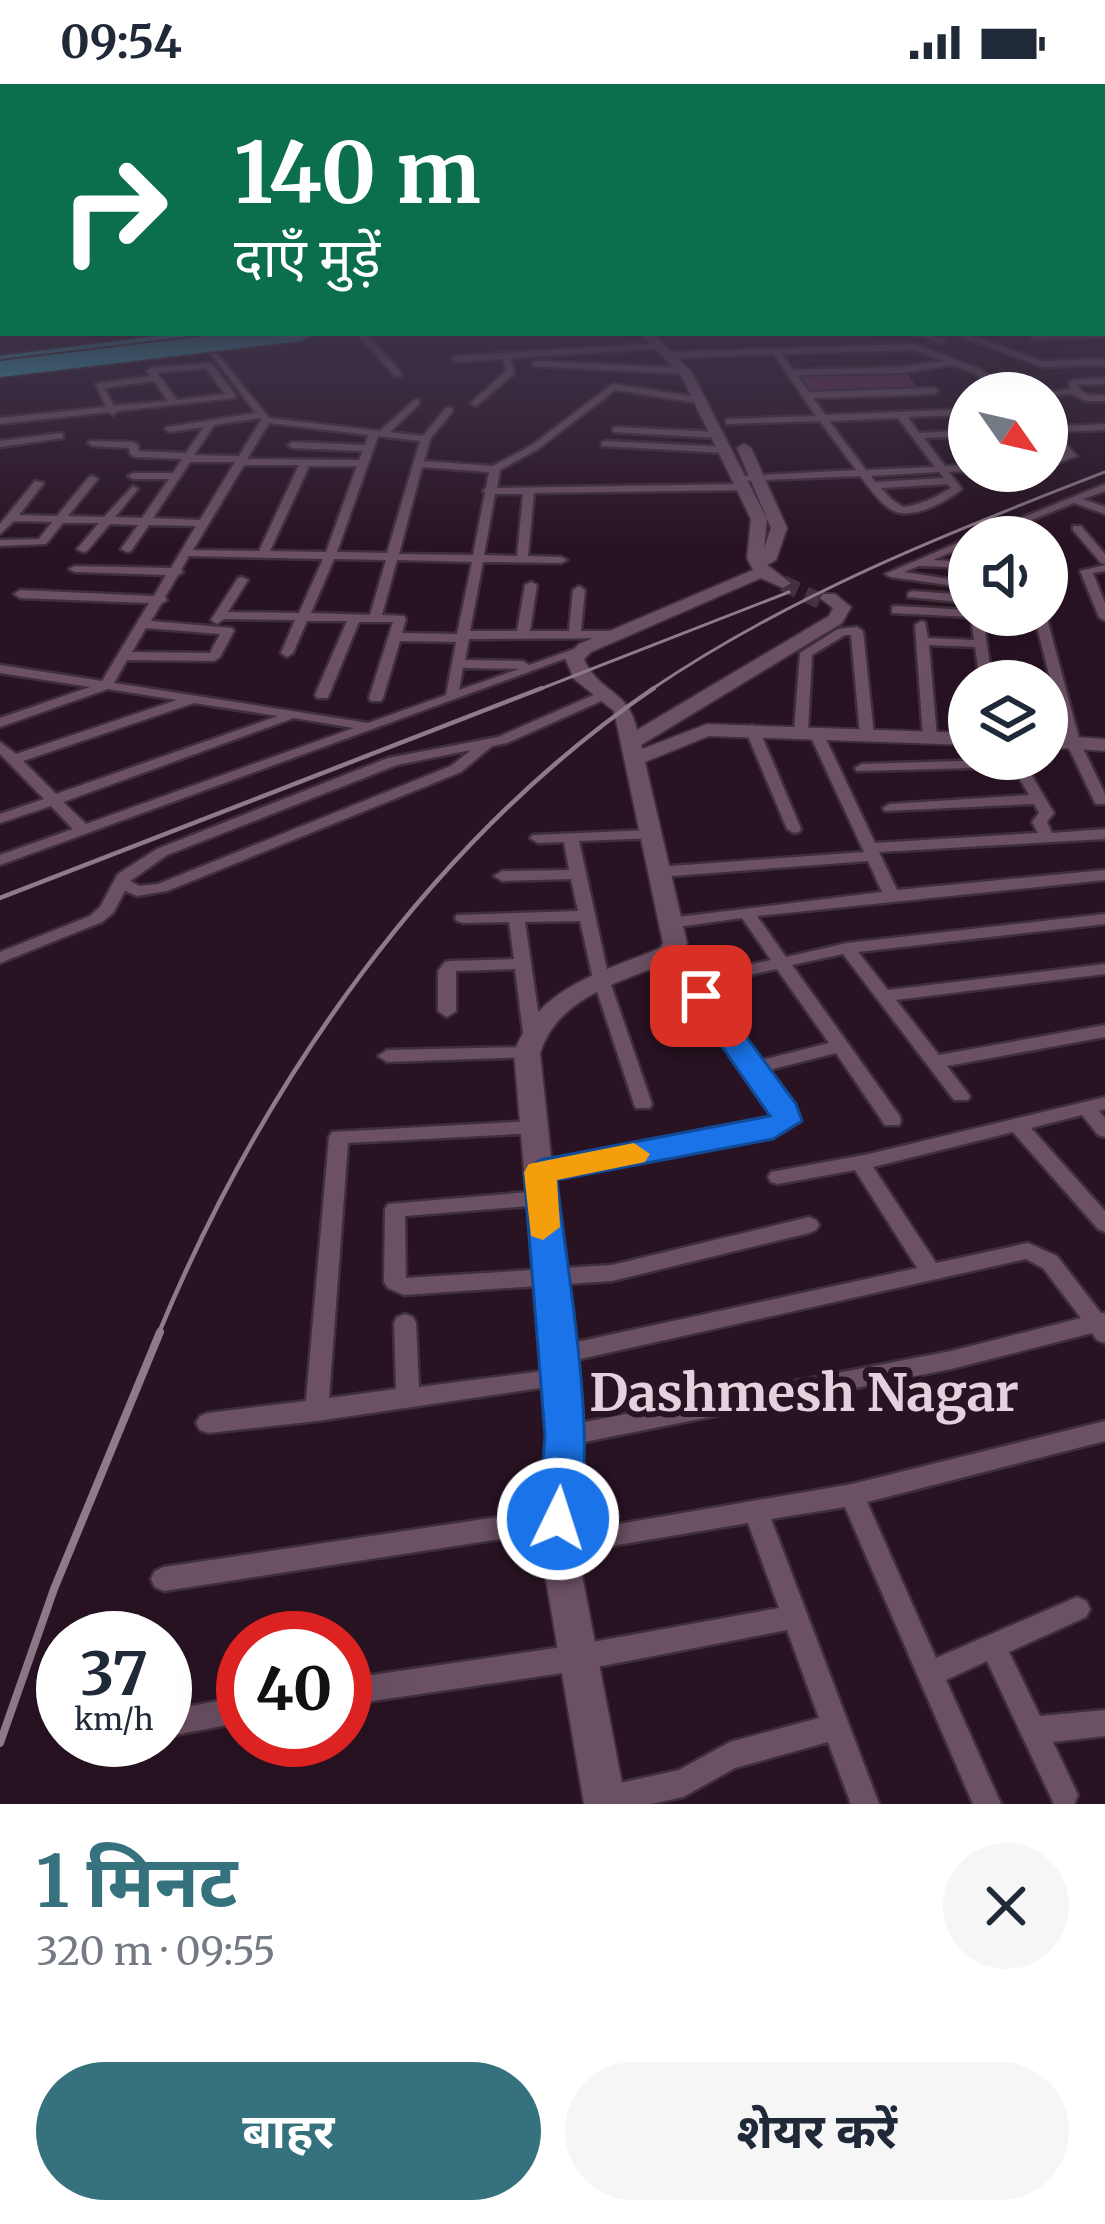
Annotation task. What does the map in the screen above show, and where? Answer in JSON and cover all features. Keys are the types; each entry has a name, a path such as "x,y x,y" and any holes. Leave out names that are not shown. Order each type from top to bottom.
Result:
{"street":[{"path":"111,384 99,386 113,412"},
{"path":"159,384 175,404"},
{"path":"222,384 231,396"},
{"path":"238,384 264,417"},
{"path":"476,403 497,384"},
{"path":"0,860 536,665 577,643 617,635 777,576 755,558 761,532 750,486 695,384"},
{"path":"800,384 892,507 902,510 955,492"},
{"path":"929,384 948,408"},
{"path":"1071,384 1074,392"},
{"path":"419,464 495,469 535,447 610,388 704,397"},
{"path":"808,395 934,391"},
{"path":"1068,392 1105,398"},
{"path":"52,415 62,439 4,443 0,424 52,415 113,412 245,394"},
{"path":"287,653 330,556 366,448 416,402"},
{"path":"375,618 425,439 449,410"},
{"path":"605,444 825,418 948,413"},
{"path":"901,415 948,478"},
{"path":"0,723 105,686 188,554 264,417"},
{"path":"170,429 264,417 425,439"},
{"path":"127,549 212,422"},
{"path":"638,422 722,433"},
{"path":"1068,430 1105,427"},
{"path":"616,430 722,433"},
{"path":"722,433 750,486"},
{"path":"916,436 948,434"},
{"path":"93,443 133,445 135,454 362,464"},
{"path":"292,445 366,448"},
{"path":"263,555 305,463"},
{"path":"583,466 589,488"},
{"path":"452,694 495,469"},
{"path":"635,496 948,469"},
{"path":"83,550 133,483 178,476"},
{"path":"0,543 40,544 93,479"},
{"path":"874,484 948,482"},
{"path":"0,531 39,483"},
{"path":"488,491 750,486"},
{"path":"1044,516 1105,487"},
{"path":"522,559 529,490"},
{"path":"1075,500 1105,511"},
{"path":"10,518 204,523"},
{"path":"1077,528 1105,564 1086,571 1105,617"},
{"path":"948,549 888,572 948,582"},
{"path":"188,554 561,560"},
{"path":"911,562 948,565"},
{"path":"74,569 177,572"},
{"path":"217,621 242,580"},
{"path":"523,635 530,585"},
{"path":"579,590 576,668 623,709 675,943 669,953"},
{"path":"20,594 160,600"},
{"path":"912,595 948,598"},
{"path":"631,744 836,619 842,607 827,601"},
{"path":"896,610 948,613"},
{"path":"146,624 302,616 402,620 376,698"},
{"path":"322,695 355,618"},
{"path":"126,656 214,657 228,628 217,621"},
{"path":"921,625 930,737"},
{"path":"867,734 857,631 842,632 806,653 808,732 891,895"},
{"path":"398,637 523,635 577,643"},
{"path":"980,636 984,660"},
{"path":"1045,636 1073,742 1101,801"},
{"path":"922,641 982,644"},
{"path":"458,664 536,665"},
{"path":"0,669 369,726"},
{"path":"0,958 96,919 107,910 120,882 162,853 393,761 487,744 605,694"},
{"path":"15,759 196,698"},
{"path":"0,819 292,716"},
{"path":"631,744 697,732 752,729 948,738"},
{"path":"752,729 794,829"},
{"path":"1068,742 1105,745"},
{"path":"120,882 136,891 161,888 465,765 487,744"},
{"path":"0,746 82,829"},
{"path":"862,768 948,764"},
{"path":"1028,780 1048,813 1039,822 1048,838"},
{"path":"890,808 1040,799"},
{"path":"658,872 1105,834"},
{"path":"538,838 651,835"},
{"path":"570,837 601,980 643,1104"},
{"path":"502,876 578,874"},
{"path":"670,923 1105,875"},
{"path":"747,914 836,1047 892,1120"},
{"path":"463,918 587,916"},
{"path":"516,917 564,1436 558,1531 576,1658 605,1802 683,1783 730,1756 838,1726"},
{"path":"529,1042 549,1012 601,980 669,953 704,954 727,974 847,948 1105,919"},
{"path":"847,948 961,1096"},
{"path":"448,1011 446,971 451,966 522,964"},
{"path":"882,995 1105,969"},
{"path":"701,996 785,1112 781,1125 540,1185 395,1209 393,1278 404,1287 547,1281 637,1268 809,1225"},
{"path":"934,1062 1105,1031"},
{"path":"387,1056 529,1042"},
{"path":"752,1067 836,1047"},
{"path":"778,1177 1095,1105 1105,1130"},
{"path":"1018,1125 1105,1224"},
{"path":"317,1411 339,1137 532,1128"},
{"path":"860,1162 931,1273"},
{"path":"208,1423 408,1398 559,1366 931,1273 1037,1253 1050,1262 1102,1326 910,1369 564,1436"},
{"path":"405,1323 408,1398"},
{"path":"164,1579 757,1512 852,1495 1105,1430"},
{"path":"852,1495 987,1804"},
{"path":"757,1512 865,1804"},
{"path":"929,1674 1076,1609"},
{"path":"372,1688 576,1658 795,1616"},
{"path":"993,1646 1064,1795"},
{"path":"1036,1730 1105,1724"}],"shaded area":[{"path":"805,384 914,384 918,390 810,393"}],"tunnel":[{"path":"783,583 824,603"}],"railway":[{"path":"649,691 758,625 871,568 1105,472"},
{"path":"535,691 789,592"},
{"path":"0,898 542,688"},
{"path":"158,1335 247,1150 360,976 425,894 496,819 572,750 654,688"},
{"path":"0,1743 54,1589 160,1332"}],"slow traffic":[{"path":"543,1227 540,1172 634,1154"}],"district":[{"name":"Dashmesh Nagar","path":"804,1393"}],"route":[{"path":"558,1519 564,1436 540,1172 773,1128 786,1121 785,1112 701,996"}]}
